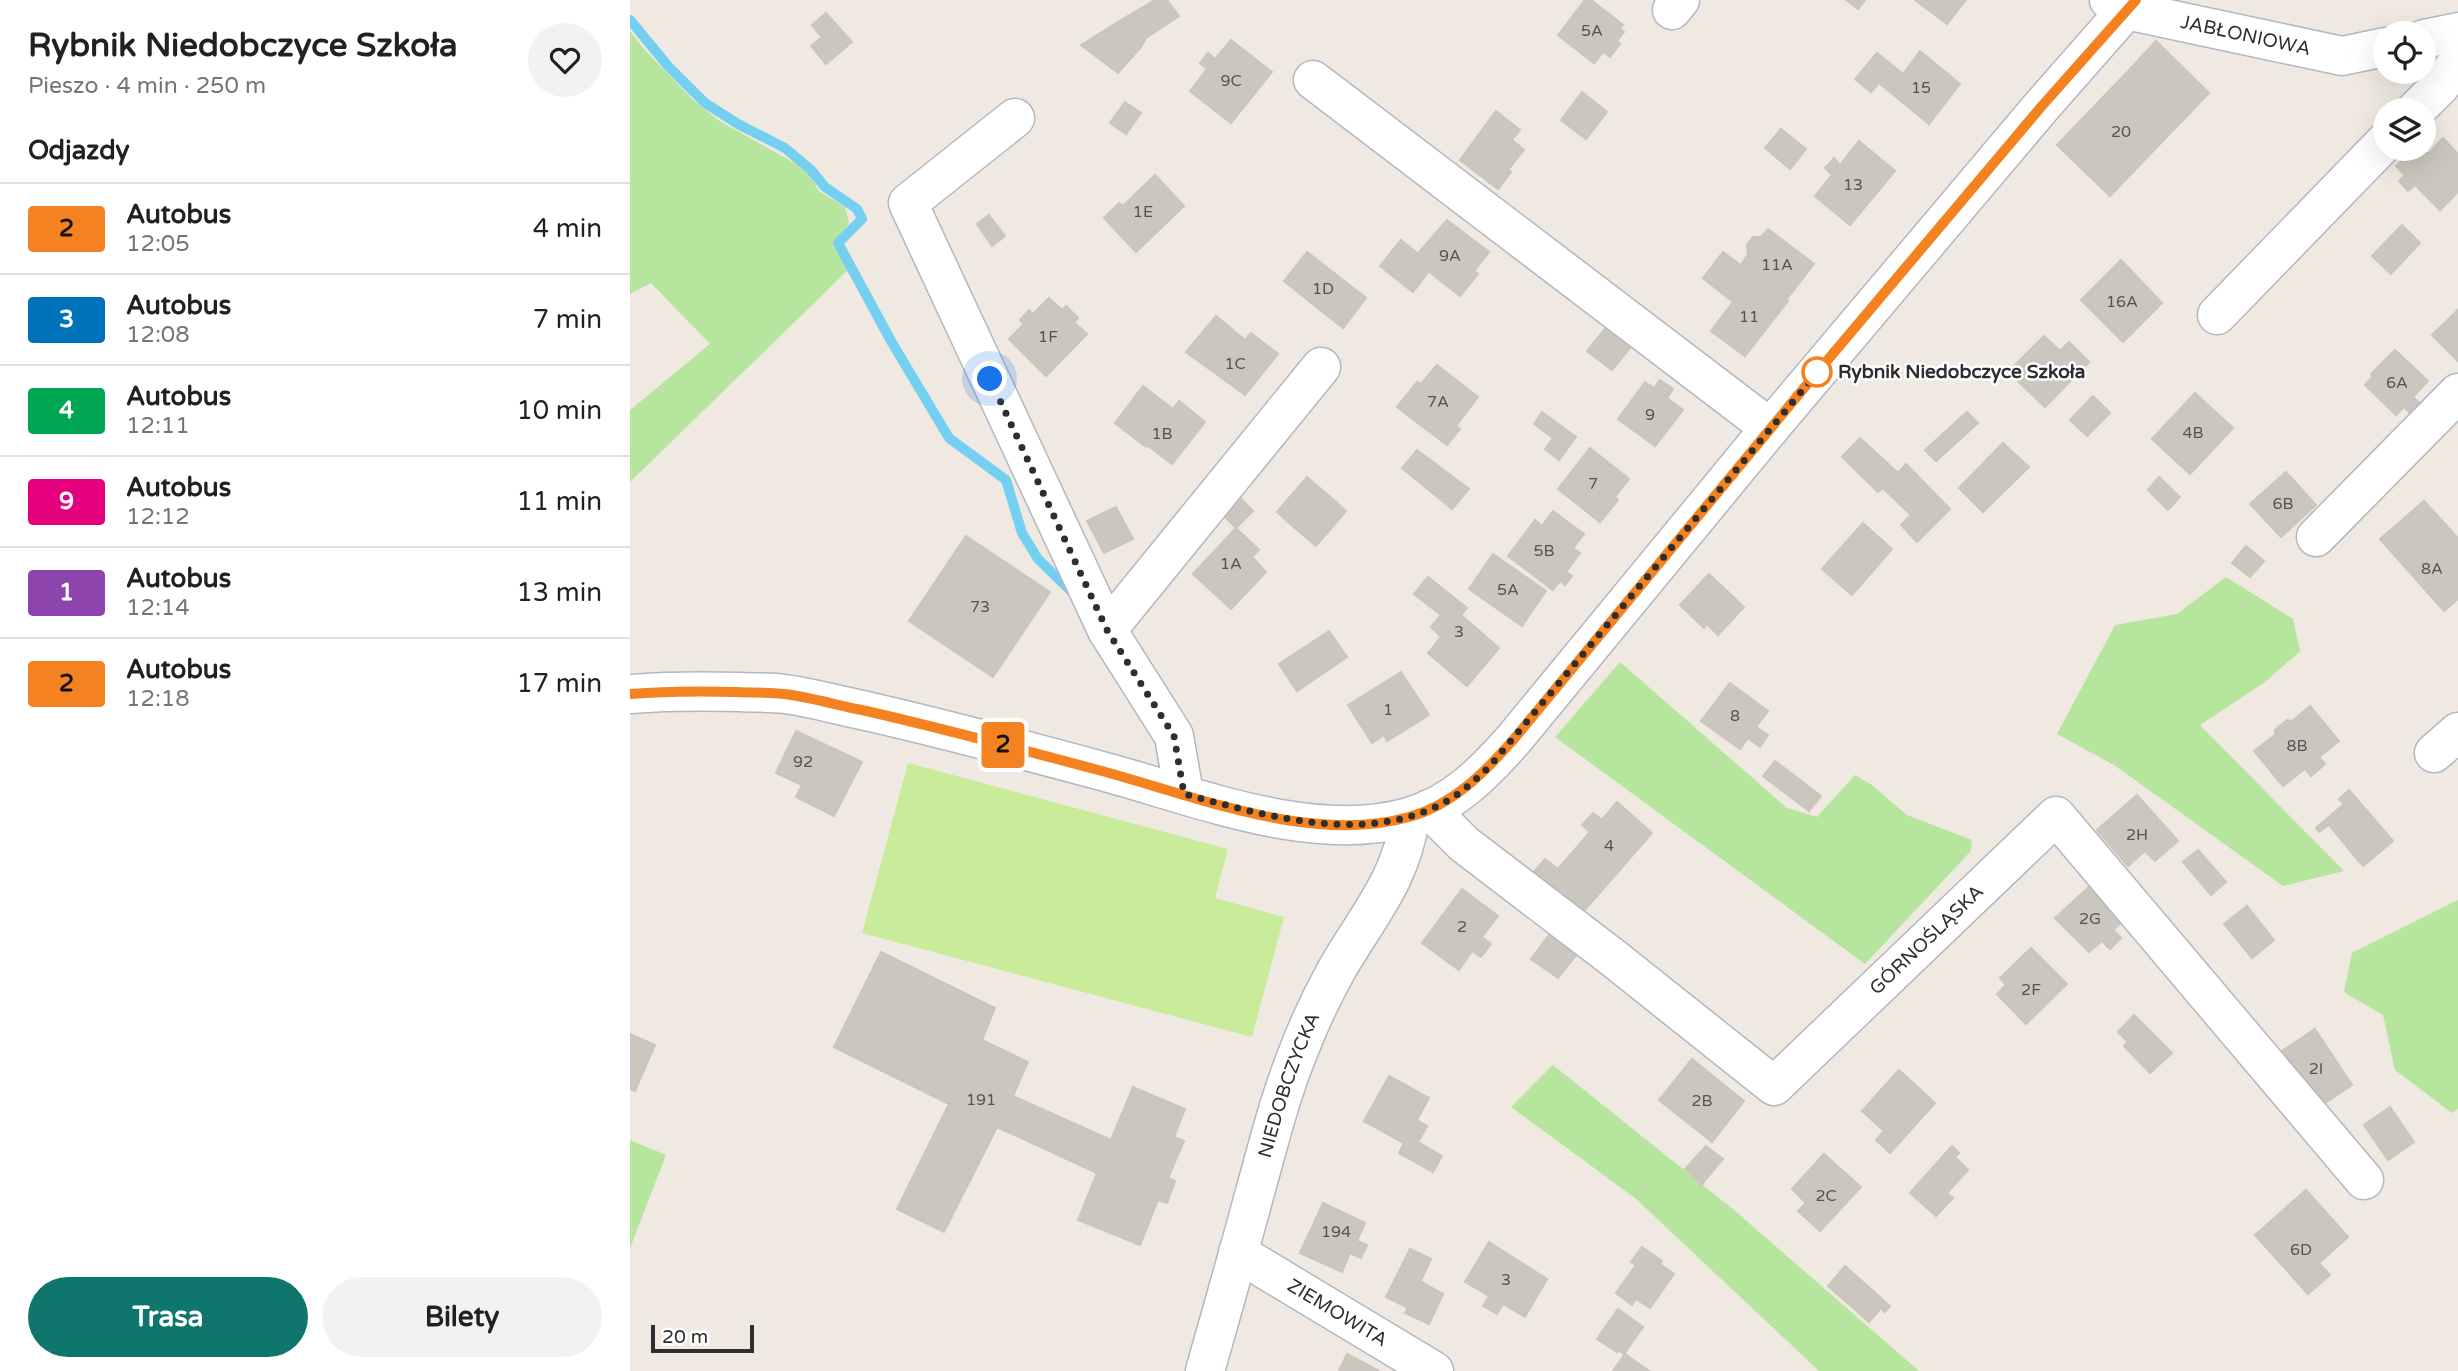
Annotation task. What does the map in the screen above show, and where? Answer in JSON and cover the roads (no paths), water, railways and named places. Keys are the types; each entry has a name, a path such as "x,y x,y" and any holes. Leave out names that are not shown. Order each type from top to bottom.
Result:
{"street":[{"name":"JABŁONIOWA","path":"2124,3 2342,56 2373,50"},
{"path":"630,694 673,690 783,694 892,717 1248,812 1301,822 1371,824 1420,813 1450,799 1469,785 1506,748 1770,428 2041,107 2124,3"},
{"path":"2436,37 2458,32"},
{"path":"2428,98 2458,62"},
{"path":"1313,80 1770,428"},
{"path":"1015,118 908,203 1107,630 1174,736 1184,794"},
{"path":"2217,315 2373,154"},
{"path":"1107,630 1321,367"},
{"path":"2316,537 2458,393"},
{"name":"GÓRNOŚLĄSKA","path":"1420,813 1612,957 1774,1086 2056,816 2364,1180"},
{"name":"NIEDOBCZYCKA","path":"1205,1371 1278,1110 1296,1056 1338,968 1376,909 1397,869 1420,813"},
{"name":"ZIEMOWITA","path":"1238,1253 1434,1371"}],"waterway":[{"path":"630,20 668,66 705,103 738,124 785,148 811,170 825,187 857,209 862,219 838,243 891,341 949,438 1006,480 1022,533 1038,559 1073,593"}],"place":[{"name":"Rybnik Niedobczyce Szkoła","path":"1817,372"}]}
